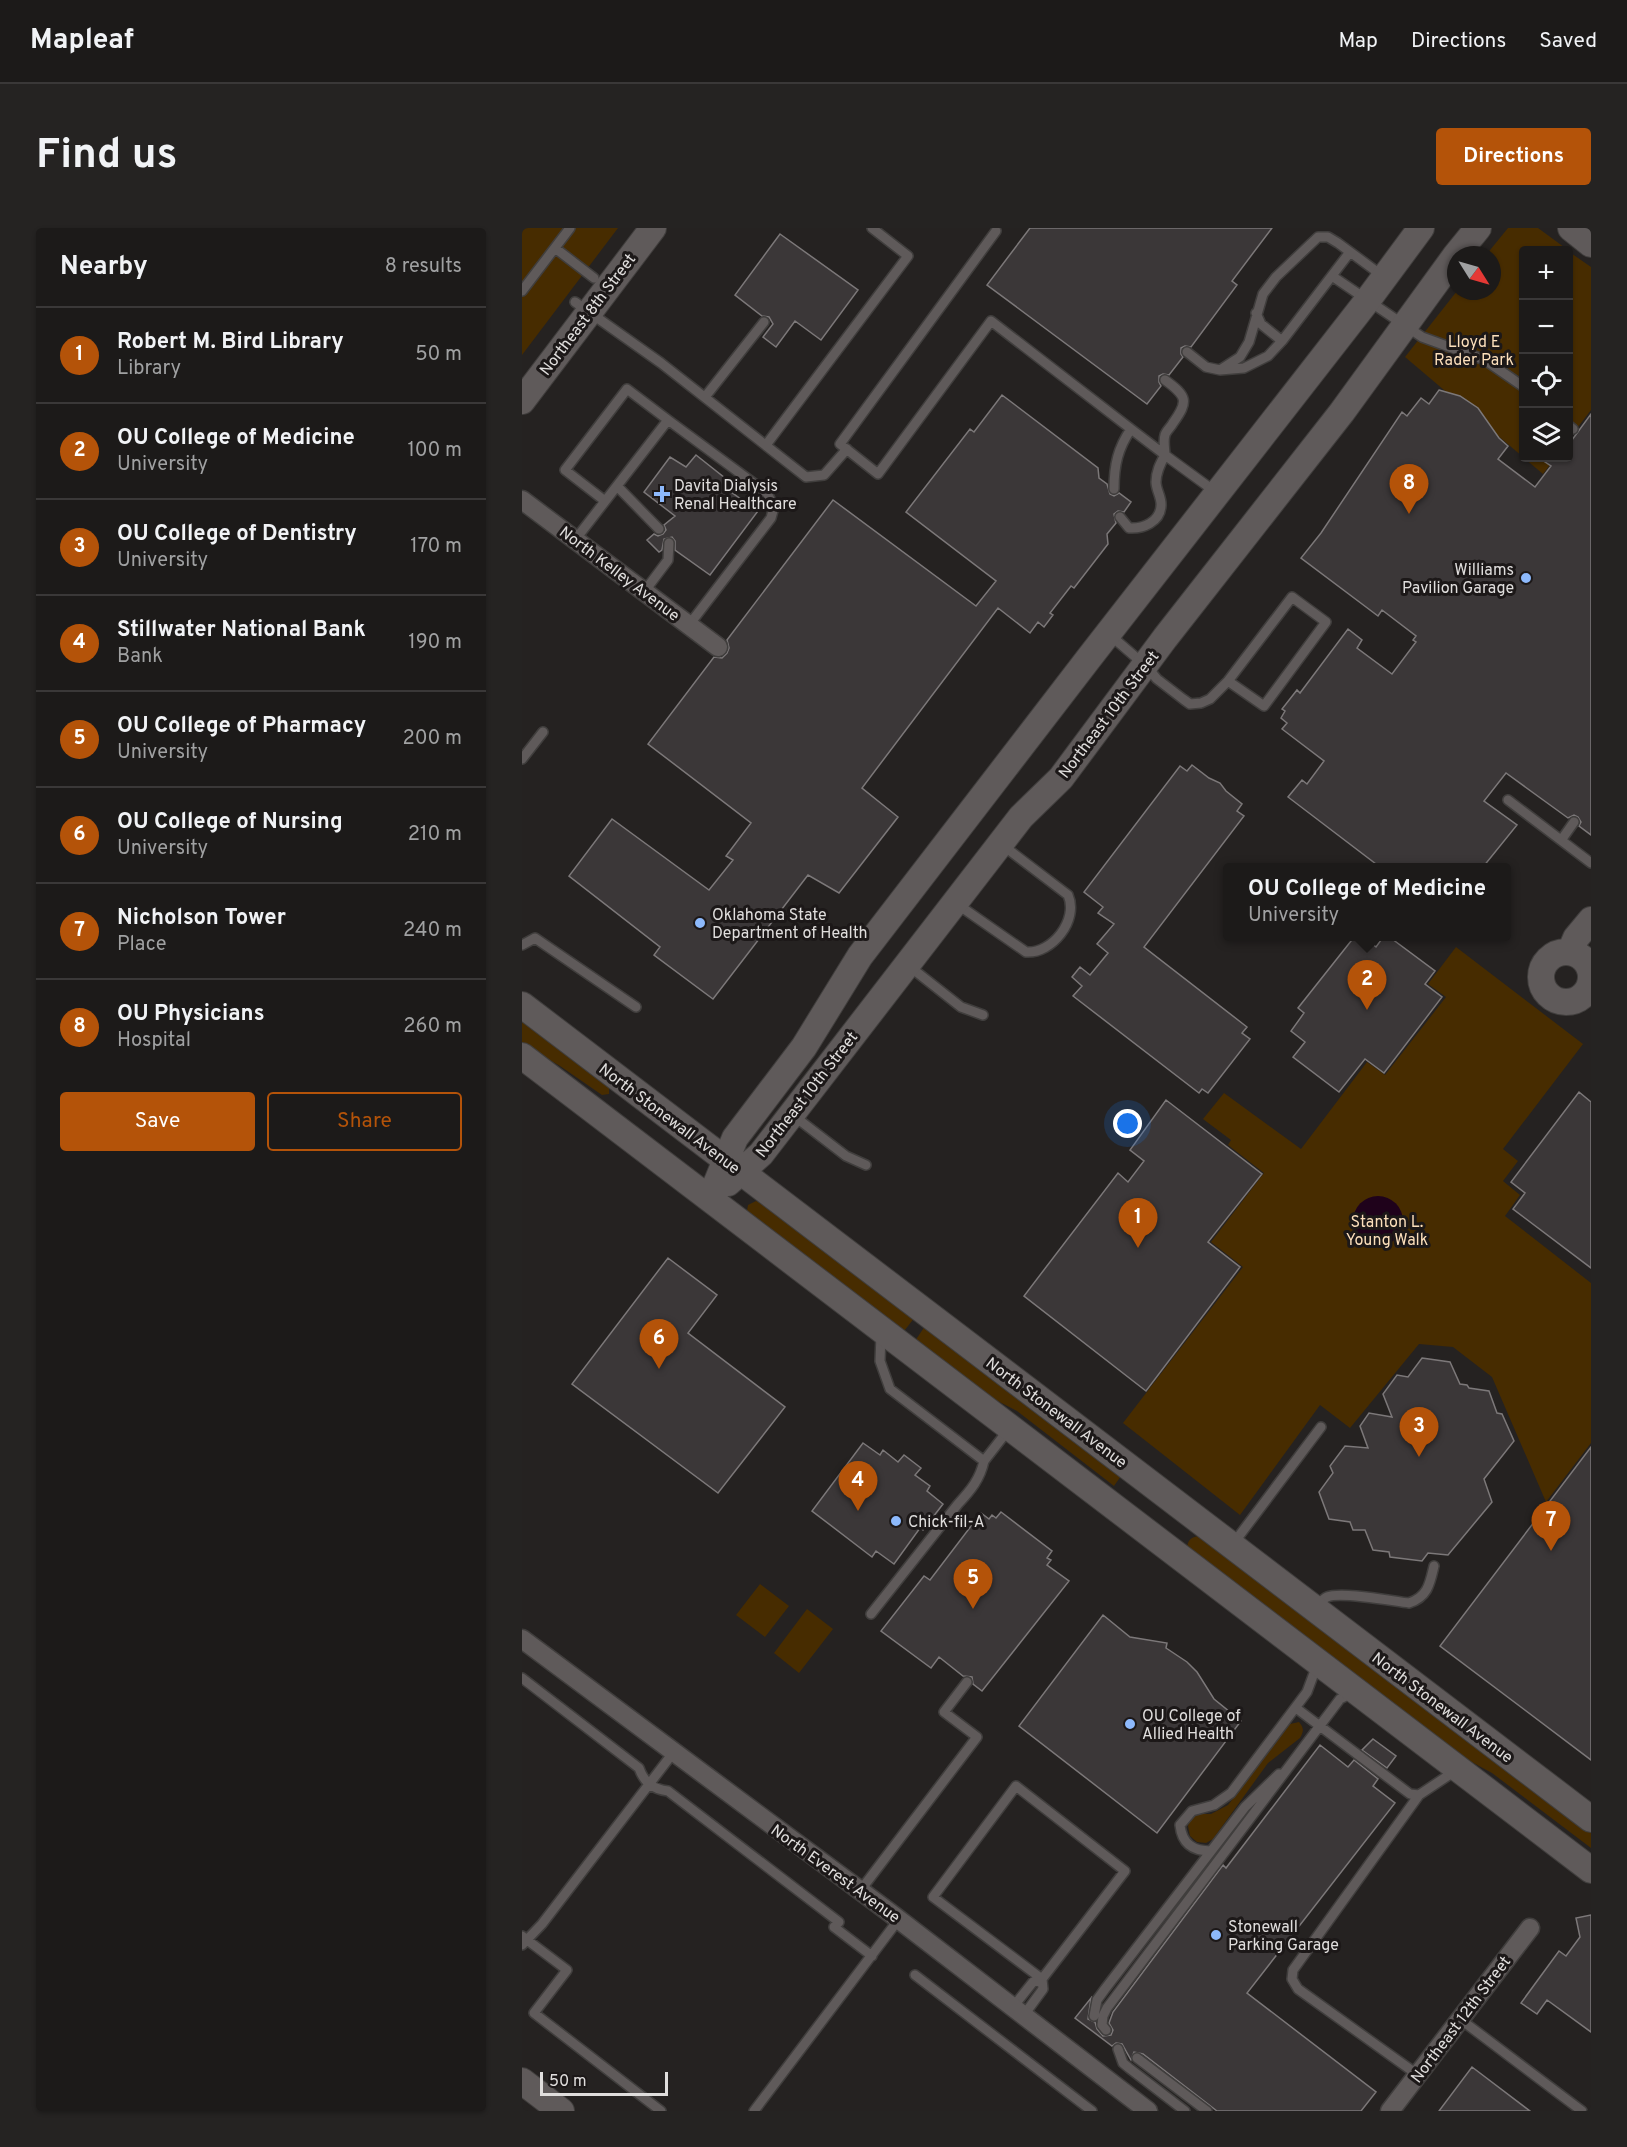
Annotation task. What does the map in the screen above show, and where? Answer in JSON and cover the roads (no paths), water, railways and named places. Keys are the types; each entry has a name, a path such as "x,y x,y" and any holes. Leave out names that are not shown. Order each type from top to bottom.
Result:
{"main road":[{"name":"Northeast 8th Street","path":"522,400 583,306 594,278 631,228"},
{"name":"Northeast 8th Street","path":"522,372 652,228"},
{"name":"Northeast 10th Street","path":"733,1167 735,1138 804,1047 860,956 1421,228"},
{"name":"Northeast 10th Street","path":"1463,246 1478,228"},
{"path":"1571,228 1591,244"},
{"name":"Northeast 10th Street","path":"710,1199 733,1167 761,1154 1000,843 1021,817 1061,778 1342,412 1447,267"},
{"path":"1570,952 1576,938 1591,920"},
{"path":"1570,952 1579,956 1585,961 1590,972 1589,988 1573,1001 1561,1001 1550,996 1542,985 1541,975 1546,961 1557,953 1570,952"},
{"name":"North Stonewall Avenue","path":"522,1005 1591,1819"},
{"path":"522,1056 1591,1870"},
{"path":"522,2081 561,2111"}],"street":[{"name":"North Kelley Avenue","path":"522,500 718,647"},
{"name":"North Everest Avenue","path":"522,1640 899,1920 1148,2111"},
{"name":"Northeast 12th Street","path":"1390,2111 1530,1928"}],"lane":[{"path":"522,291 570,228"},
{"path":"766,445 908,256 872,228"},
{"path":"996,231 840,444 878,474 991,321 1218,493"},
{"path":"1220,370 1240,357 1249,342 1263,294 1276,277 1318,237 1328,237 1384,277"},
{"path":"555,248 594,278"},
{"path":"1187,352 1206,367 1220,370 1244,368 1268,356 1350,252"},
{"path":"1332,276 1422,337 1485,360 1519,384"},
{"path":"583,306 705,397 806,477 824,475 847,449"},
{"path":"1256,312 1261,324 1282,341"},
{"path":"705,397 764,322"},
{"path":"1120,517 1129,528 1139,529 1148,525 1161,506 1155,483 1158,469 1165,455 1164,436 1182,411 1184,403 1184,397 1180,391 1165,380"},
{"path":"605,501 565,471 627,389 767,493 774,507 771,518 689,625"},
{"path":"575,540 668,420"},
{"path":"1113,489 1116,458 1131,429"},
{"path":"617,486 659,529"},
{"path":"644,592 668,560 669,543"},
{"path":"1108,633 1158,679 1190,704 1210,699 1228,681 1292,597 1326,622 1263,706 1228,681"},
{"path":"522,759 543,732"},
{"path":"1508,800 1591,863"},
{"path":"1562,839 1574,822"},
{"path":"955,902 1026,952 1041,949 1057,938 1068,920 1071,902 1068,895 1000,843"},
{"path":"522,945 535,938 636,1007"},
{"path":"907,964 961,1007 982,1014"},
{"path":"792,1114 846,1156 866,1166"},
{"path":"881,1329 880,1361 890,1389 984,1461"},
{"path":"1232,1545 1321,1427"},
{"path":"871,1614 972,1489 981,1473 984,1461 1011,1428"},
{"path":"1316,1609 1329,1596 1352,1596 1409,1603 1418,1600 1429,1587 1434,1566"},
{"path":"1211,1851 1192,1848 1185,1842 1180,1825 1192,1811 1215,1805 1231,1793 1307,1692 1318,1662"},
{"path":"522,1678 639,1768 643,1779 657,1790 668,1791 839,1922 834,1927 872,1956"},
{"path":"860,1891 977,1737 944,1712 967,1683"},
{"path":"1106,2030 1102,2025 1107,2008 1340,1699 1356,1691"},
{"path":"1296,1708 1410,1794 1419,1796"},
{"path":"661,2111 534,2013 567,1970 523,1940 542,1924 673,1753"},
{"path":"1094,2016 1097,2000 1211,1851 1256,1795 1294,1760"},
{"path":"1418,2075 1298,1989 1292,1979 1293,1970 1419,1796 1458,1769"},
{"path":"1019,2011 1033,1982 1042,1979 1125,1871 1016,1786 933,1897 1042,1979"},
{"path":"754,2111 899,1920"},
{"path":"915,1976 1092,2111"},
{"path":"1460,2019 1582,2111"},
{"path":"1118,2049 1123,2063 1185,2111"},
{"path":"1137,2058 1207,2111"}],"place":[{"name":"Davita Dialysis Renal Healthcare","path":"662,494"},
{"name":"OU Physicians","path":"1409,514"},
{"name":"Williams Pavilion Garage","path":"1526,578"},
{"name":"Oklahoma State Department of Health","path":"700,923"},
{"name":"OU College of Medicine","path":"1367,1010"},
{"name":"Robert M. Bird Library","path":"1138,1248"},
{"name":"OU College of Nursing","path":"659,1369"},
{"name":"OU College of Dentistry","path":"1419,1457"},
{"name":"Stillwater National Bank","path":"858,1511"},
{"name":"Chick-fil-A","path":"896,1521"},
{"name":"Nicholson Tower","path":"1551,1551"},
{"name":"OU College of Pharmacy","path":"973,1609"},
{"name":"OU College of Allied Health","path":"1130,1724"},
{"name":"Stonewall Parking Garage","path":"1216,1935"}],"park label":[{"name":"Lloyd E Rader Park","path":"1474,350"},
{"name":"Stanton L. Young Walk","path":"1387,1230"}]}
